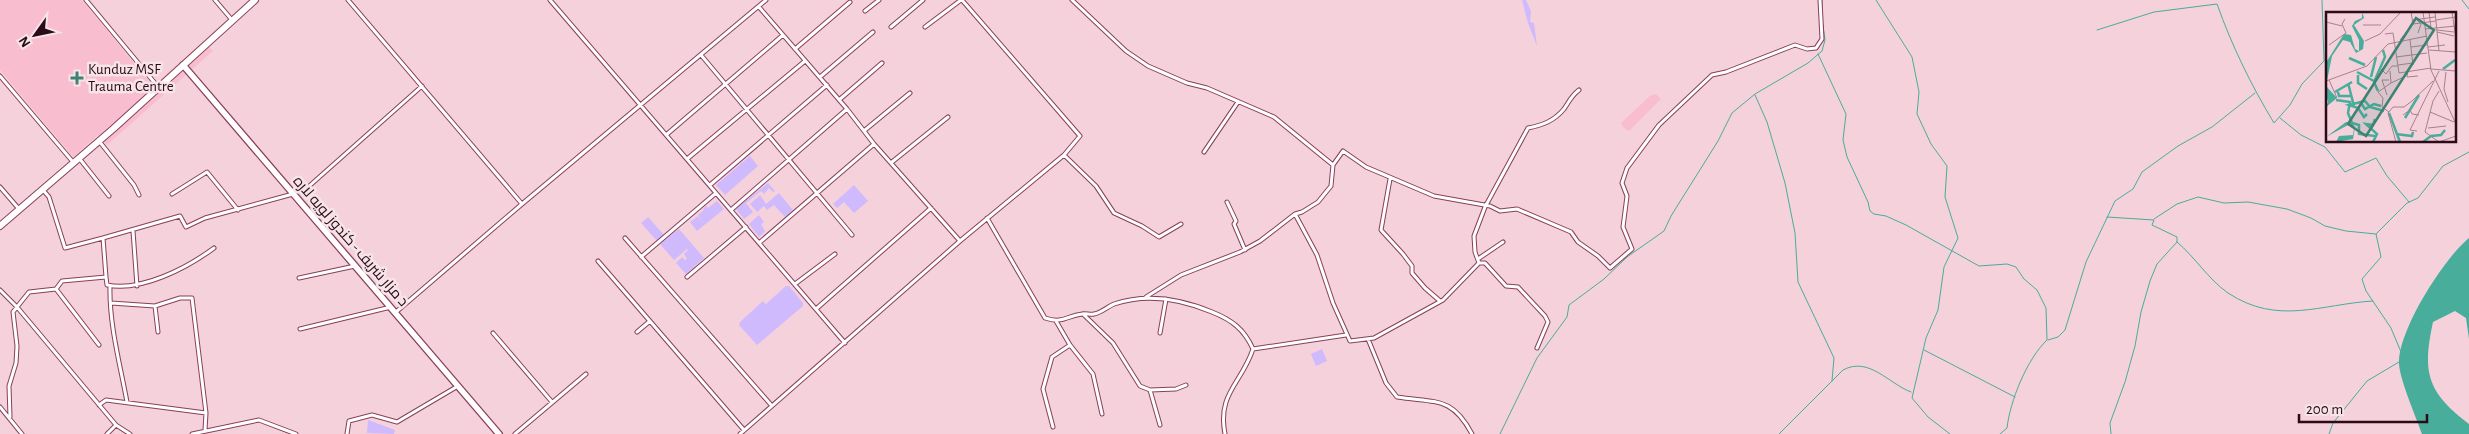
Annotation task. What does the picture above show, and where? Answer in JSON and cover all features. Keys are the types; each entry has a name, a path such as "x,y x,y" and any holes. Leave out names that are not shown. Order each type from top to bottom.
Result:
{"highway":[{"path":"0,226 159,88 255,0"}],"main road":[{"name":"د مزار شریف - کندوز لویه لاره","path":"183,65 499,434"}],"street":[{"path":"86,0 159,88"},
{"path":"215,0 232,20"},
{"path":"348,0 522,204"},
{"path":"550,0 845,343"},
{"path":"395,313 640,104 766,0"},
{"path":"865,11 879,0"},
{"path":"891,27 923,0"},
{"path":"740,434 960,241 1064,156 1080,136 961,0 925,28"},
{"path":"1072,0 1126,51 1148,66 1187,83 1207,88 1284,123 1333,165"},
{"path":"1146,297 1181,275 1245,250 1295,214 1318,202 1332,186 1333,165 1343,151 1352,159 1390,179 1434,196 1500,211 1517,209 1571,232 1578,242 1598,256 1610,268 1614,267 1632,249 1623,227 1628,196 1622,183 1627,168 1659,125 1712,75 1726,72 1795,46 1807,49 1816,48 1822,39 1820,0"},
{"path":"795,49 850,2"},
{"path":"759,7 840,100 874,144 892,162 960,241"},
{"path":"820,77 873,32"},
{"path":"666,135 783,35"},
{"path":"701,55 852,235"},
{"path":"687,159 805,61"},
{"path":"840,100 882,63"},
{"path":"0,76 109,196"},
{"path":"710,185 827,85"},
{"path":"307,188 422,86"},
{"path":"1537,348 1548,322 1545,316 1518,287 1506,286 1485,263 1479,261 1475,252 1474,236 1485,207 1528,128 1545,125 1564,108 1569,99 1579,90"},
{"path":"865,130 910,93"},
{"path":"1204,152 1238,102"},
{"path":"731,210 848,110"},
{"path":"892,162 948,117"},
{"path":"99,140 134,185 139,195"},
{"path":"759,243 874,144"},
{"path":"1064,156 1096,186 1114,213 1142,226 1159,238 1181,224"},
{"path":"172,194 207,172 238,210"},
{"path":"1390,179 1381,230 1412,266 1412,273 1440,301"},
{"path":"0,187 19,210"},
{"path":"43,189 49,197 65,248 133,231 180,216 186,227 205,218 294,194"},
{"path":"641,257 716,193"},
{"path":"1228,202 1236,221 1234,224 1236,231 1245,250"},
{"path":"816,309 931,208"},
{"path":"1295,214 1317,255 1346,335 1350,341 1368,339 1440,301 1479,261 1503,242"},
{"path":"987,218 1045,318 1056,321 1083,314 1091,315 1114,304 1146,297 1166,299 1200,307 1232,322 1244,331 1253,349 1250,358 1224,404 1222,418 1225,434"},
{"path":"688,277 746,227"},
{"path":"133,231 137,286"},
{"path":"103,238 107,285 110,286 127,402"},
{"path":"625,238 772,406"},
{"path":"110,286 137,286 196,261 214,248"},
{"path":"795,284 835,254"},
{"path":"598,260 744,430"},
{"path":"299,278 356,266"},
{"path":"10,417 8,386 16,363 18,346 13,312 29,292 56,289 62,281 106,277"},
{"path":"56,289 99,344"},
{"path":"0,290 17,307 116,425 130,434"},
{"path":"111,303 155,306 180,298 191,297 194,300 206,413 205,430"},
{"path":"1160,333 1166,299"},
{"path":"155,306 158,332"},
{"path":"300,329 391,307"},
{"path":"1083,314 1113,343 1140,386 1150,390 1176,389 1186,385"},
{"path":"637,332 650,321"},
{"path":"1056,321 1070,345 1094,374 1102,414"},
{"path":"492,333 552,402"},
{"path":"1253,349 1346,335"},
{"path":"1368,339 1386,383 1397,397 1446,404 1454,408 1462,416 1472,434"},
{"path":"1053,426 1043,389 1052,357 1070,345"},
{"path":"515,434 586,374"},
{"path":"347,434 349,421 372,415 397,422 458,386"},
{"path":"1150,390 1160,425"},
{"path":"99,405 106,400 206,413"},
{"path":"0,406 22,434"},
{"path":"192,434 259,420 296,434"},
{"path":"106,434 116,425"}],"shaded area":[{"name":"Kunduz MSF Trauma Centre","path":"0,0 82,0 153,86 204,41 213,51 107,145 98,135 73,157 0,70"},
{"path":"1522,0 1526,0 1531,11 1530,22 1534,23 1537,46 1528,23"},
{"path":"1656,94 1661,99 1629,131 1624,128 1621,123 1651,95"},
{"path":"750,156 758,166 725,195 716,185"},
{"path":"768,183 775,191 773,192 769,188 764,194 761,191 746,203 753,212 744,219 736,209"},
{"path":"854,185 868,201 854,213 844,202 837,208 833,204"},
{"path":"779,193 793,210 785,217 774,205 767,210 764,206 757,212 750,204 760,195 766,204"},
{"path":"717,201 724,209 697,231 690,222 698,216 703,221 698,215 706,206 708,208"},
{"path":"759,215 764,222 761,224 765,231 759,237 749,224"},
{"path":"648,217 664,235 657,241 641,223"},
{"path":"679,229 704,258 686,274 676,263 682,257 685,260 687,259 684,254 688,250 674,260 660,244"},
{"path":"2469,238 2469,339 2466,318 2455,311 2433,322 2428,368 2436,391 2455,413 2469,424 2469,434 2422,434 2402,379 2399,364 2400,350 2414,315 2435,278"},
{"path":"786,286 789,286 803,303 803,306 757,345 739,325 740,322 763,301 766,304"},
{"path":"1322,349 1327,361 1316,366 1311,354"},
{"path":"368,420 395,430 394,434 367,433"}],"waterway":[{"path":"1822,0 1822,7"},
{"path":"1876,0 1912,57 1919,92 1917,114 1931,144 1947,166 1945,197 1958,238 1944,267 1938,310 1926,338 1912,398 1928,417 1950,434"},
{"path":"2097,30 2154,12 2217,4 2242,65 2274,123 2290,105 2302,84 2324,61 2322,0"},
{"path":"2462,0 2469,9"},
{"path":"1500,434 1537,358 1567,317 1569,305 1604,279 1627,257 1664,231 1671,216 1718,141 1732,113 1755,94 1808,63 1822,51 1825,40 1822,18"},
{"path":"1818,54 1846,114 1843,140 1847,157 1868,202 1870,211 1906,225 1979,266 2007,264 2016,267 2024,279 2037,290 2046,308 2047,340 2026,369 2016,393 2007,428 2000,434"},
{"path":"2048,340 2058,337 2065,330 2086,262 2115,201 2133,189 2142,172 2178,146 2212,127 2255,93"},
{"path":"1755,95 1767,122 1785,183 1795,233 1798,282 1834,358 1832,381"},
{"path":"2280,118 2301,135 2325,147 2345,172 2376,158 2387,176 2409,202"},
{"path":"2401,352 2391,328 2366,291 2362,279 2381,257 2376,234 2407,203 2418,198 2443,166 2469,152"},
{"path":"2154,219 2177,204 2198,197 2224,203 2248,202 2287,209 2311,218 2325,226 2346,231 2376,234"},
{"path":"2107,217 2154,220 2152,225 2177,237 2177,242 2157,264 2150,281 2125,382 2110,423 2111,434"},
{"path":"2177,242 2228,293 2246,303 2264,309 2300,310 2373,301"},
{"path":"1924,350 2015,397"},
{"path":"2329,434 2333,423 2367,381 2399,362"},
{"path":"1779,434 1843,370 1852,367 1862,366 1870,369 1911,392"}],"place":[{"name":"Kunduz MSF Trauma Centre","path":"77,78"}]}
